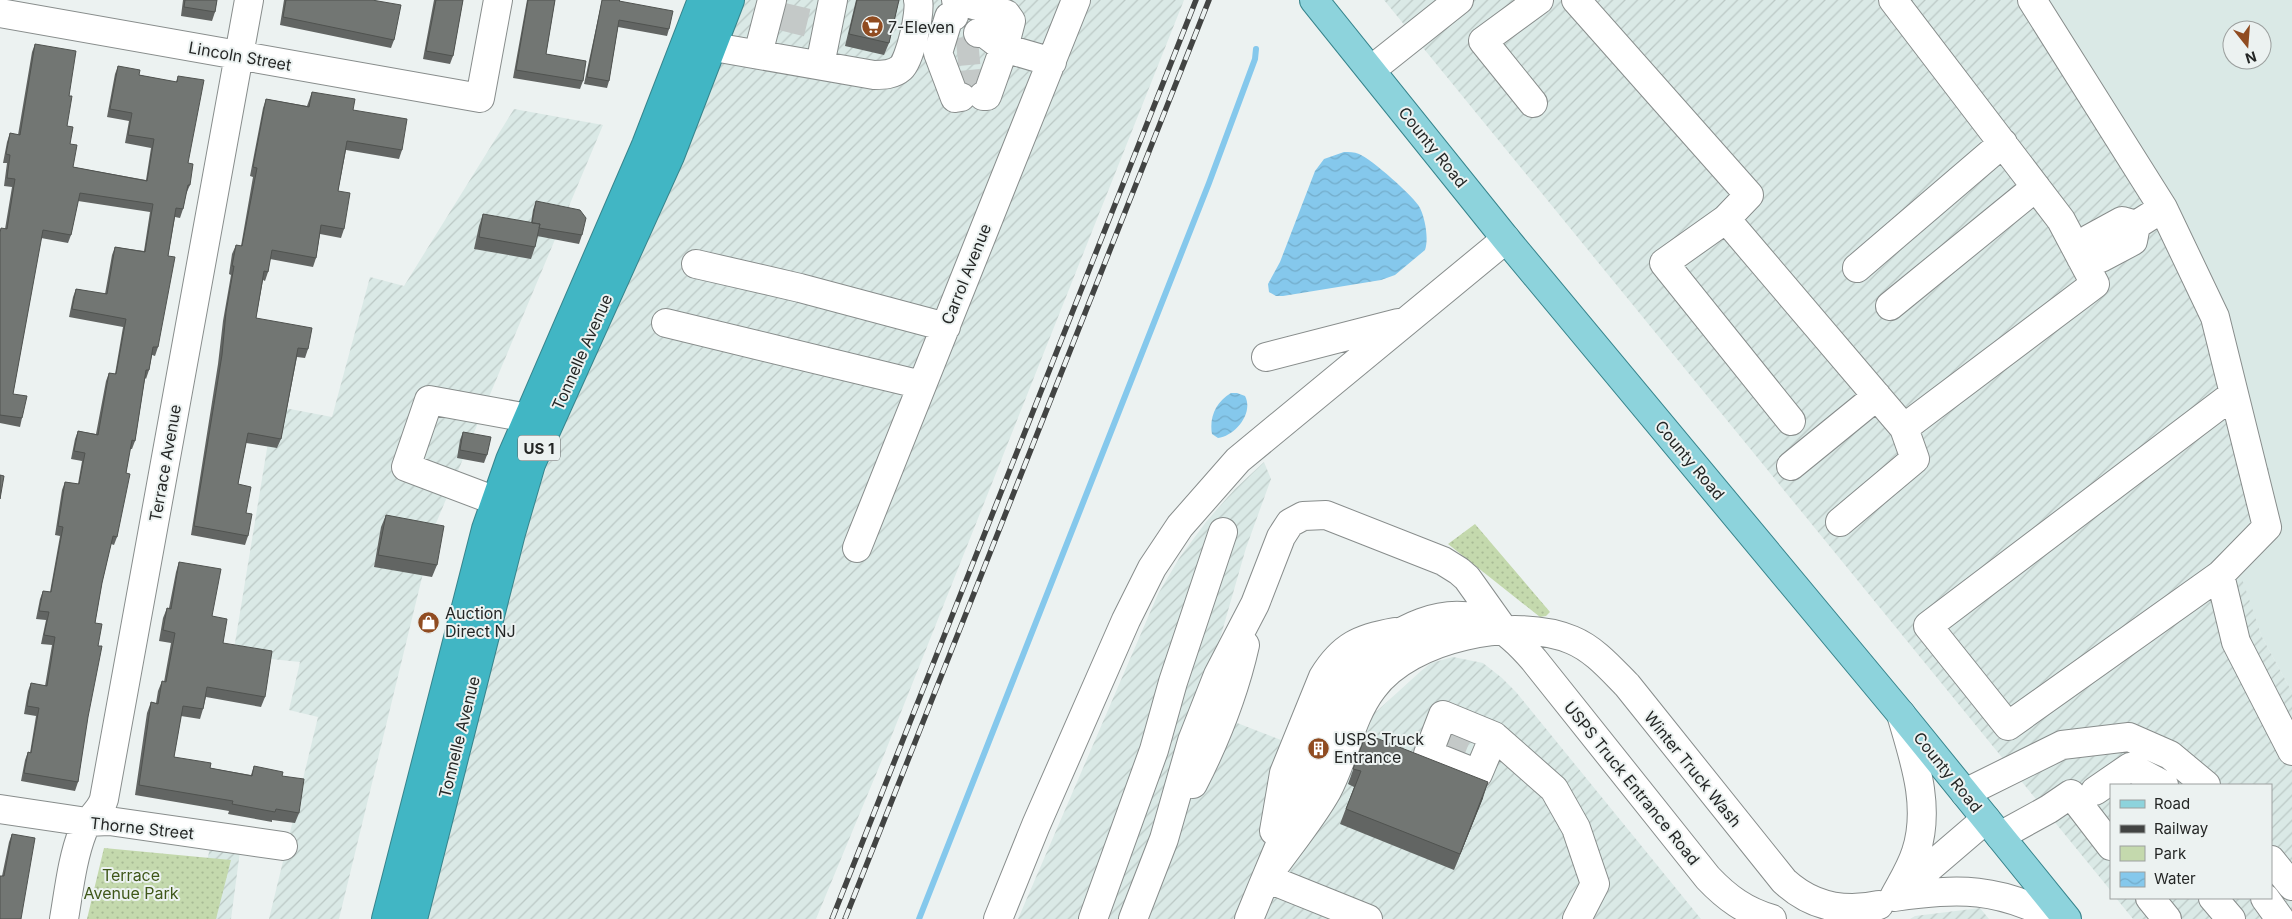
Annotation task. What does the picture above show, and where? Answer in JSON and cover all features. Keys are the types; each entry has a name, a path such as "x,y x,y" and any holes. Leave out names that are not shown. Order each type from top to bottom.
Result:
{"highway":[{"name":"Tonnelle Avenue","path":"386,919 478,557 496,501 528,418 646,144 702,0"},
{"name":"Tonnelle Avenue","path":"413,919 510,532 531,464 670,156 714,47 730,0"}],"main road":[{"name":"County Road","path":"1314,0 1506,239 1901,714 2067,919"}],"street":[{"path":"0,14 3,0"},
{"name":"Terrace Avenue","path":"64,919 78,844 87,822 103,803 104,799 249,0"},
{"name":"Lincoln Street","path":"0,14 480,98 498,0"},
{"path":"714,47 874,75 889,74 896,72 906,62 919,9 918,0"},
{"name":"Carrol Avenue","path":"857,548 1076,0"},
{"path":"1371,70 1459,0"},
{"path":"1533,103 1483,41 1539,0"},
{"path":"1576,0 1749,195 1726,219 1664,263 1791,421"},
{"path":"1893,0 2061,220 2083,257 2095,284 1904,428"},
{"path":"2032,0 2163,208 2215,317 2234,394 2266,527 2220,575 2008,726 1928,626 2234,394"},
{"path":"758,54 778,6"},
{"path":"820,66 823,14"},
{"path":"910,46 1052,62"},
{"path":"1857,268 2003,143"},
{"path":"1890,306 2036,188"},
{"path":"2083,257 2089,239 2122,221 2136,225 2163,208"},
{"path":"1726,219 1904,428 1915,459 1840,522"},
{"path":"998,919 1036,825 1126,620 1152,568 1180,526 1238,460 1506,239"},
{"path":"696,264 800,288 946,326"},
{"path":"1266,357 1407,321"},
{"path":"666,323 922,385"},
{"path":"1791,466 1877,396"},
{"path":"496,501 406,466 429,400 528,418"},
{"name":"USPS Truck Entrance Road","path":"1133,919 1164,839 1192,741 1216,708 1218,675 1255,604 1285,530 1296,519 1311,515 1326,515 1435,558 1459,571 1474,588 1504,630 1534,660 1708,878 1731,901 1745,909 1772,919"},
{"path":"1093,919 1154,750 1173,682 1223,532"},
{"path":"2220,575 2236,642 2292,751"},
{"name":"USPS Truck Entrance Road","path":"1319,748 1338,705 1356,675 1371,657 1402,631 1421,623 1461,616 1484,621 1504,630"},
{"path":"1249,919 1319,748 1368,696 1385,674 1398,664 1437,644 1504,630"},
{"name":"Winter Truck Wash","path":"1504,630 1550,634 1572,640 1591,651 1610,667 1784,881 1798,893 1819,904 1852,909 1942,891 1979,892 2014,899 2058,919"},
{"path":"1886,901 1916,853 1922,822 1919,782 1901,714"},
{"path":"1482,750 1478,774 1428,754 1438,738 1443,715 1482,750 1554,789 1576,828 1595,884 1584,917"},
{"path":"1964,793 2062,746 2130,737 2170,755 2205,784"},
{"path":"1849,919 1886,901 1993,828 2092,795 2130,767 2162,784"},
{"path":"2092,795 2110,843"},
{"name":"Thorne Street","path":"0,809 87,822 109,821 283,846"},
{"path":"2272,861 2292,886"},
{"path":"1266,878 1368,919"},
{"path":"2151,899 2167,919"},
{"path":"2214,899 2231,919"},
{"path":"2265,899 2280,919"}],"shaded area":[{"path":"741,0 1184,0 884,755 816,919 425,919 530,512 550,458 680,165"},
{"path":"1384,0 2033,0 2217,297 2270,473 2239,570 2262,637 2292,692 2292,919 2133,919 2117,899 2272,899 2272,784 2110,784 2110,890"},
{"path":"2033,0 2292,0 2292,692 2262,637"},
{"path":"514,109 603,125 434,528 339,919 269,919 318,717 289,710 300,662 233,655 274,406 332,417 370,277 404,286"},
{"path":"1264,462 1271,479 1246,548 1215,656 1196,707 1345,765 1366,721 1431,663 1453,657 1483,663 1516,692 1701,919 1018,919 1158,594 1180,557 1206,522 1235,489"},
{"path":"242,836 231,919 195,919 212,838"},
{"path":"1980,908 1989,919 1910,919 1915,916"}],"green space":[{"path":"1475,524 1550,612 1546,616 1540,617 1448,544"},
{"name":"Terrace Avenue Park","path":"104,848 231,860 216,919 87,919"}],"water":[{"path":"1344,152 1355,153 1365,157 1410,195 1420,208 1425,223 1427,240 1425,250 1395,275 1381,280 1276,296 1269,292 1268,284 1280,262 1315,171 1324,159"},
{"path":"1231,393 1245,396 1247,409 1245,416 1231,433 1218,438 1212,434 1213,416 1221,401"}],"building":[{"path":"185,0 217,0 215,12 184,7"},
{"path":"286,0 372,0 401,5 394,40 283,17"},
{"path":"436,0 463,0 453,56 426,51"},
{"path":"528,0 555,0 546,54 586,61 583,81 516,70"},
{"path":"602,0 620,0 673,11 669,29 619,20 609,81 587,77"},
{"path":"857,0 899,0 889,43 849,34"},
{"path":"35,44 76,51 69,96 72,96 67,126 73,127 70,144 77,145 73,167 147,181 154,139 128,135 132,113 110,109 118,66 140,70 139,75 177,82 178,76 204,80 188,163 193,164 190,185 188,185 183,209 176,208 168,256 175,257 158,347 153,347 149,370 146,370 135,441 132,440 126,473 130,474 117,537 113,536 102,583 95,623 102,624 98,646 102,646 78,782 24,773 28,752 31,753 39,708 27,706 31,683 47,686 55,637 44,635 49,612 39,611 43,591 51,592 63,527 58,526 65,482 79,484 85,453 74,451 78,431 98,435 109,373 116,374 126,319 72,309 76,289 107,294 115,247 145,252 153,204 80,193 71,235 43,230 13,394 27,396 22,418 0,415 0,232 1,228 7,229 15,179 7,178 10,155 6,154 10,133 20,135"},
{"path":"312,92 355,99 353,110 407,119 402,150 347,141 338,191 350,193 344,229 321,225 316,258 272,250 268,272 264,271 256,318 312,328 308,349 298,348 281,439 248,433 238,484 251,487 246,513 252,514 248,536 194,526 222,355 226,312 234,266 232,266 236,245 242,246 257,168 253,167 266,99 309,107"},
{"path":"536,201 580,210 586,218 582,235 539,228 540,224 532,223"},
{"path":"483,214 540,224 535,247 479,237"},
{"path":"463,432 491,437 487,455 460,450"},
{"path":"0,475 4,476 0,499"},
{"path":"386,515 444,526 437,565 378,555"},
{"path":"179,562 221,569 212,616 227,619 223,643 272,651 265,697 207,687 203,709 183,706 174,757 211,763 210,768 252,776 254,766 283,772 282,776 304,779 299,813 276,809 275,812 232,804 233,801 139,785 151,702 158,704 162,681 166,682 175,633 163,630 167,608 171,609"},
{"path":"1366,734 1488,782 1460,854 1346,809 1361,771 1353,769"},
{"path":"12,834 35,838 21,919 0,919 0,876 4,876"}],"waterway":[{"path":"919,919 1209,183 1255,59 1256,49"}],"tunnel":[{"path":"780,16 809,23"},
{"path":"957,52 979,50"},
{"path":"960,85 981,83"},
{"path":"1443,733 1475,746"}],"railway":[{"path":"832,919 1196,0"},
{"path":"845,919 1209,0"}],"place":[{"name":"7-Eleven","path":"872,27"},
{"name":"Auction Direct NJ","path":"429,622"},
{"name":"USPS Truck Entrance","path":"1318,748"}]}
